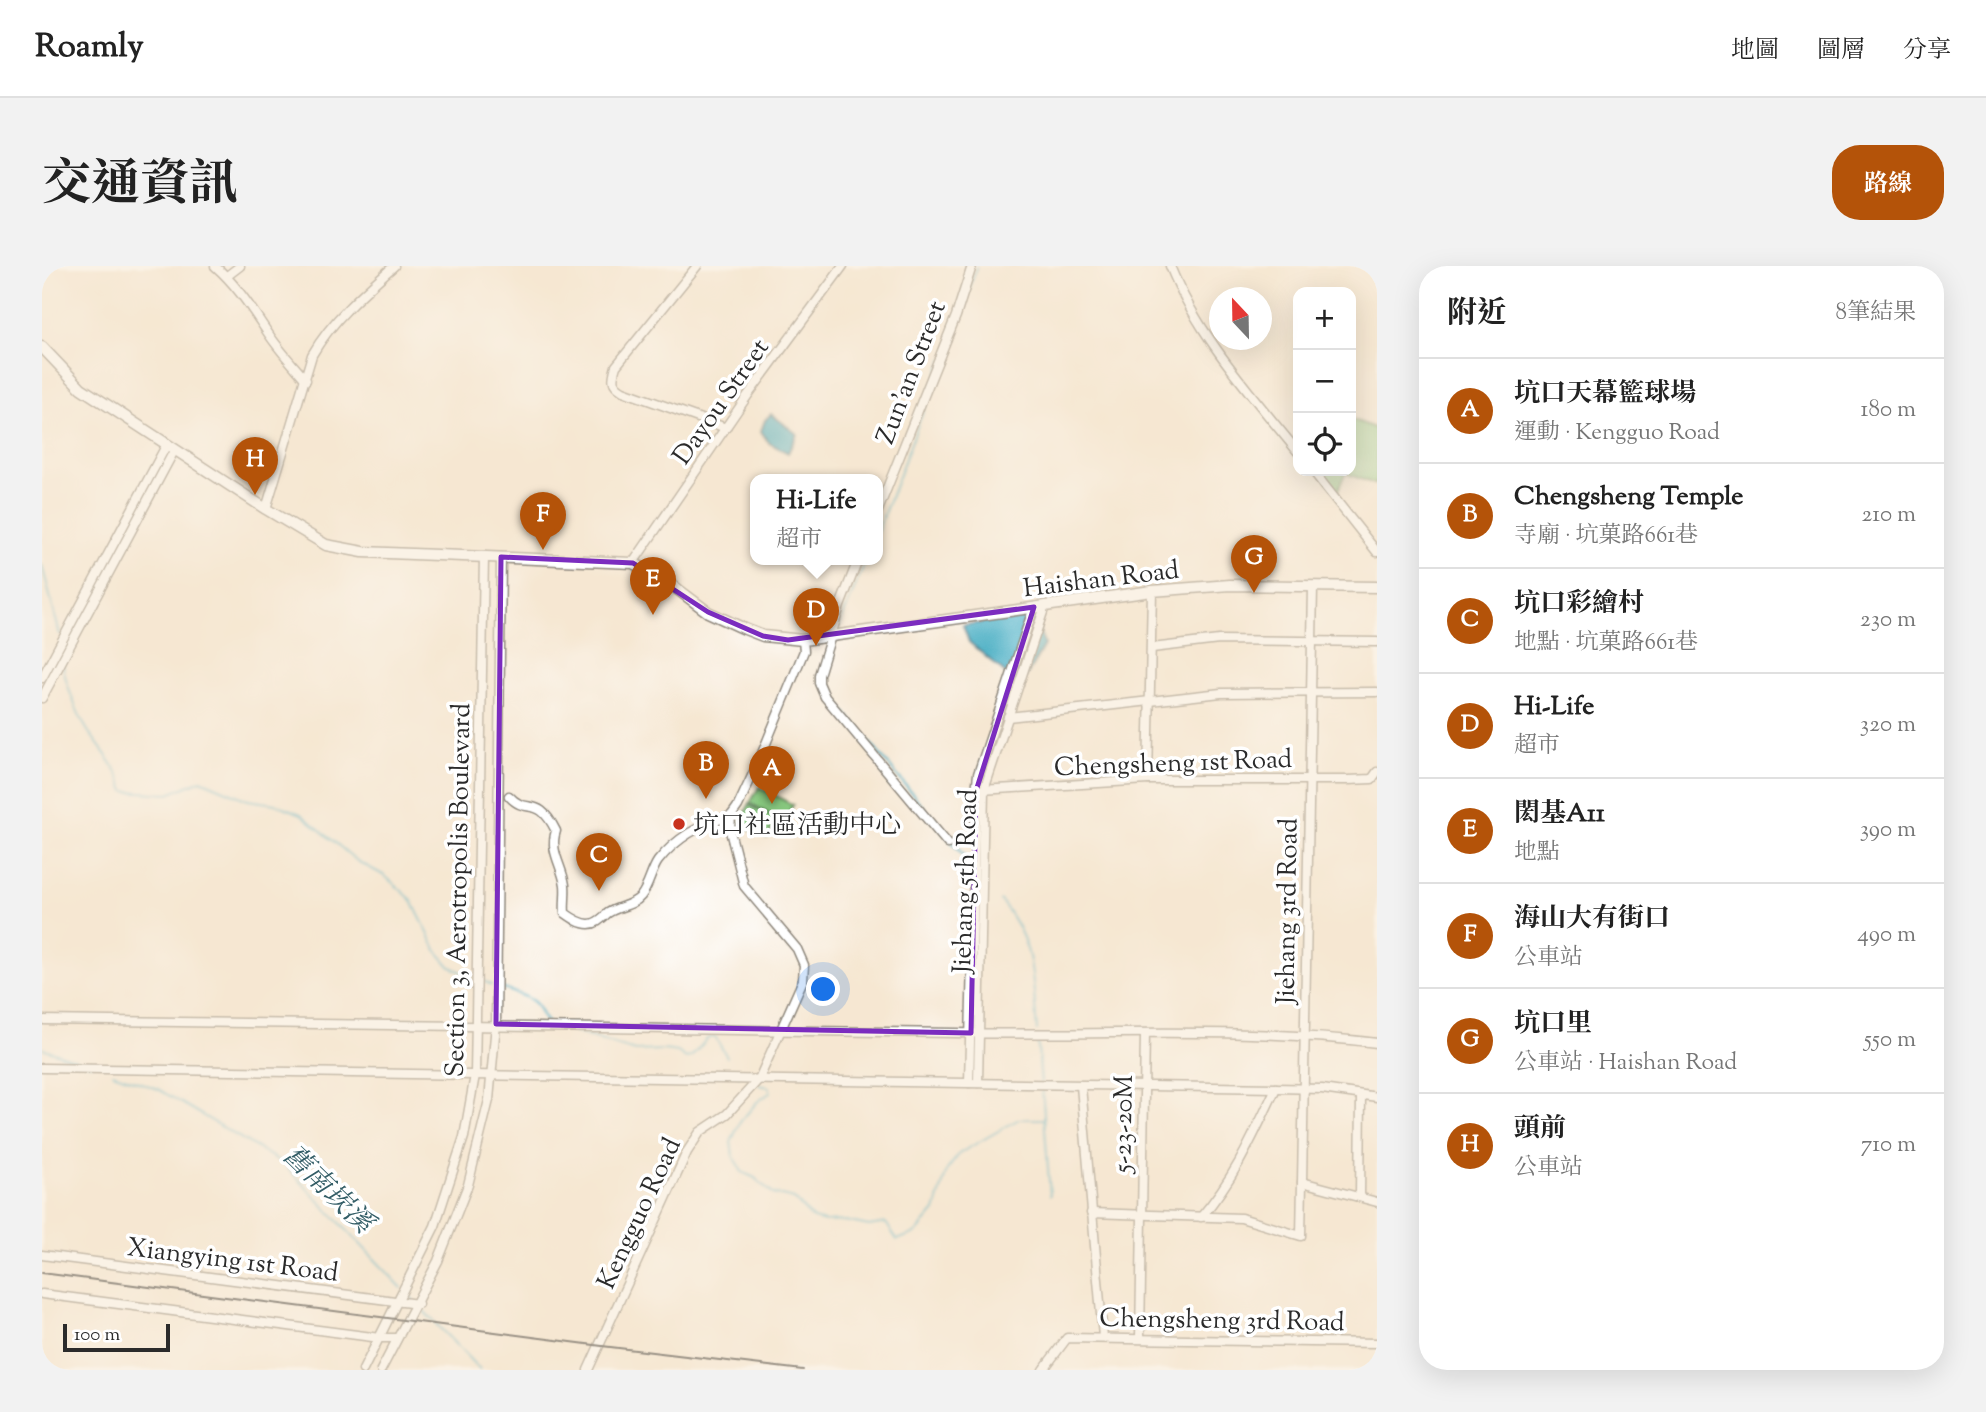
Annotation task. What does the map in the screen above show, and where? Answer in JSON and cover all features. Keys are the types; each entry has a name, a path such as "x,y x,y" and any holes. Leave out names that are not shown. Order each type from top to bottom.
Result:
{"main road":[{"path":"42,348 81,388 326,545 347,550 633,563"},
{"name":"Haishan Road","path":"633,563 668,582 708,612 745,629 763,636 803,640 1152,591 1230,586 1377,587"}],"street":[{"path":"215,266 227,276 254,309 271,338 306,380"},
{"path":"227,276 240,266"},
{"path":"266,509 312,355 319,342 372,285 394,266"},
{"name":"Dayou Street","path":"633,563 843,266"},
{"name":"Zun'an Street","path":"883,498 956,316 972,266"},
{"path":"1170,266 1188,303 1218,352 1293,446"},
{"path":"694,267 616,366 612,379 615,386 623,391 726,428"},
{"path":"42,678 171,447"},
{"path":"42,698 171,447"},
{"path":"1317,476 1377,552"},
{"name":"Section 3, Aerotropolis Boulevard","path":"363,1370 435,1226 464,1137 475,1075 484,556"},
{"name":"Section 3, Aerotropolis Boulevard","path":"381,1370 418,1304 468,1185 481,1141 492,1076 496,1024 501,557"},
{"path":"857,565 840,606 819,675 819,683 825,698 948,844"},
{"name":"Jiehang 3rd Road","path":"1201,1217 1241,1218 1301,1236 1313,587"},
{"path":"1148,780 1152,591"},
{"name":"Jiehang 5th Road","path":"980,790 1045,606"},
{"name":"Jiehang 5th Road","path":"974,1083 980,790 978,774 1034,607"},
{"path":"509,796 515,803 537,806 548,816 556,831 553,849 566,888 565,913 588,924 598,922 610,912 634,902 641,896 658,862 689,833 712,821 731,816 758,763 804,651 803,640"},
{"path":"1152,648 1219,640 1377,642"},
{"path":"1008,717 1221,693 1377,692"},
{"name":"Chengsheng 1st Road","path":"980,790 1148,780 1375,776"},
{"name":"Kengguo Road","path":"588,1370 687,1152 700,1132 727,1114 758,1079 783,1030 803,980 804,965 791,941 744,886 730,831 731,816"},
{"path":"42,1020 1145,1034 1304,1037 1377,1043"},
{"name":"5-23-20M","path":"1140,1338 1145,1034"},
{"path":"42,1068 1304,1088 1377,1097"},
{"path":"1081,1086 1103,1337"},
{"path":"1091,1213 1201,1217 1241,1162 1276,1088"},
{"path":"1360,1197 1361,1095"},
{"path":"1302,1182 1377,1202"},
{"name":"Xiangying 1st Road","path":"42,1255 418,1304"},
{"path":"42,1294 397,1338"},
{"name":"Chengsheng 3rd Road","path":"1043,1370 1067,1338 1377,1343"}],"highlighted area":[{"path":"501,557 633,563 708,612 763,636 788,640 1034,607 976,791 971,1033 496,1024"}],"green space":[{"path":"1356,421 1377,429 1377,485 1353,476 1356,476"},
{"path":"1324,476 1344,476 1337,493"},
{"path":"759,787 793,805 784,822 750,803"},
{"path":"749,805 777,819 767,838 739,824"}],"water":[{"path":"771,414 797,434 788,453 769,443 761,431 765,420"},
{"path":"1035,616 1044,645 1021,682 1014,681 969,642 963,625"}],"waterway":[{"path":"965,302 977,266"},
{"path":"883,516 943,359"},
{"path":"42,565 60,635"},
{"path":"837,632 864,565"},
{"path":"63,665 69,690 80,716 114,767 125,791 169,794 201,780 248,800 276,804 301,814 357,861 385,876 411,899 437,951 451,967 473,977"},
{"path":"825,670 824,681 830,694 967,860"},
{"path":"1000,900 1012,916 1026,946 1033,977 1037,1030"},
{"path":"481,980 492,985"},
{"path":"501,988 531,1000 547,1022"},
{"path":"565,1029 635,1051 664,1050 678,1052 685,1058 691,1057 708,1038 715,1037 727,1057"},
{"path":"1037,1036 1041,1083"},
{"name":"舊南崁溪","path":"42,1048 91,1065"},
{"path":"733,1069 739,1076"},
{"name":"舊南崁溪","path":"113,1073 158,1089 284,1164 402,1288"},
{"path":"759,1085 769,1087 771,1092 757,1102 740,1122 731,1142 733,1156 742,1172 755,1178 773,1194 794,1199 813,1219 869,1226 886,1223 897,1240 916,1233 935,1211 947,1170 960,1153 1019,1119 1044,1119"},
{"path":"1042,1088 1050,1195"},
{"name":"舊南崁溪","path":"406,1292 414,1301"},
{"name":"舊南崁溪","path":"420,1307 480,1370"}],"railway":[{"path":"42,1273 803,1370"}],"place":[{"name":"頭前","path":"255,495"},
{"name":"海山大有街口","path":"543,550"},
{"name":"坑口里","path":"1254,593"},
{"name":"閎基A11","path":"653,615"},
{"name":"Hi-Life","path":"816,646"},
{"name":"Chengsheng Temple","path":"706,799"},
{"name":"坑口天幕籃球場","path":"772,804"},
{"name":"坑口社區活動中心","path":"679,824"},
{"name":"坑口彩繪村","path":"599,891"}]}
